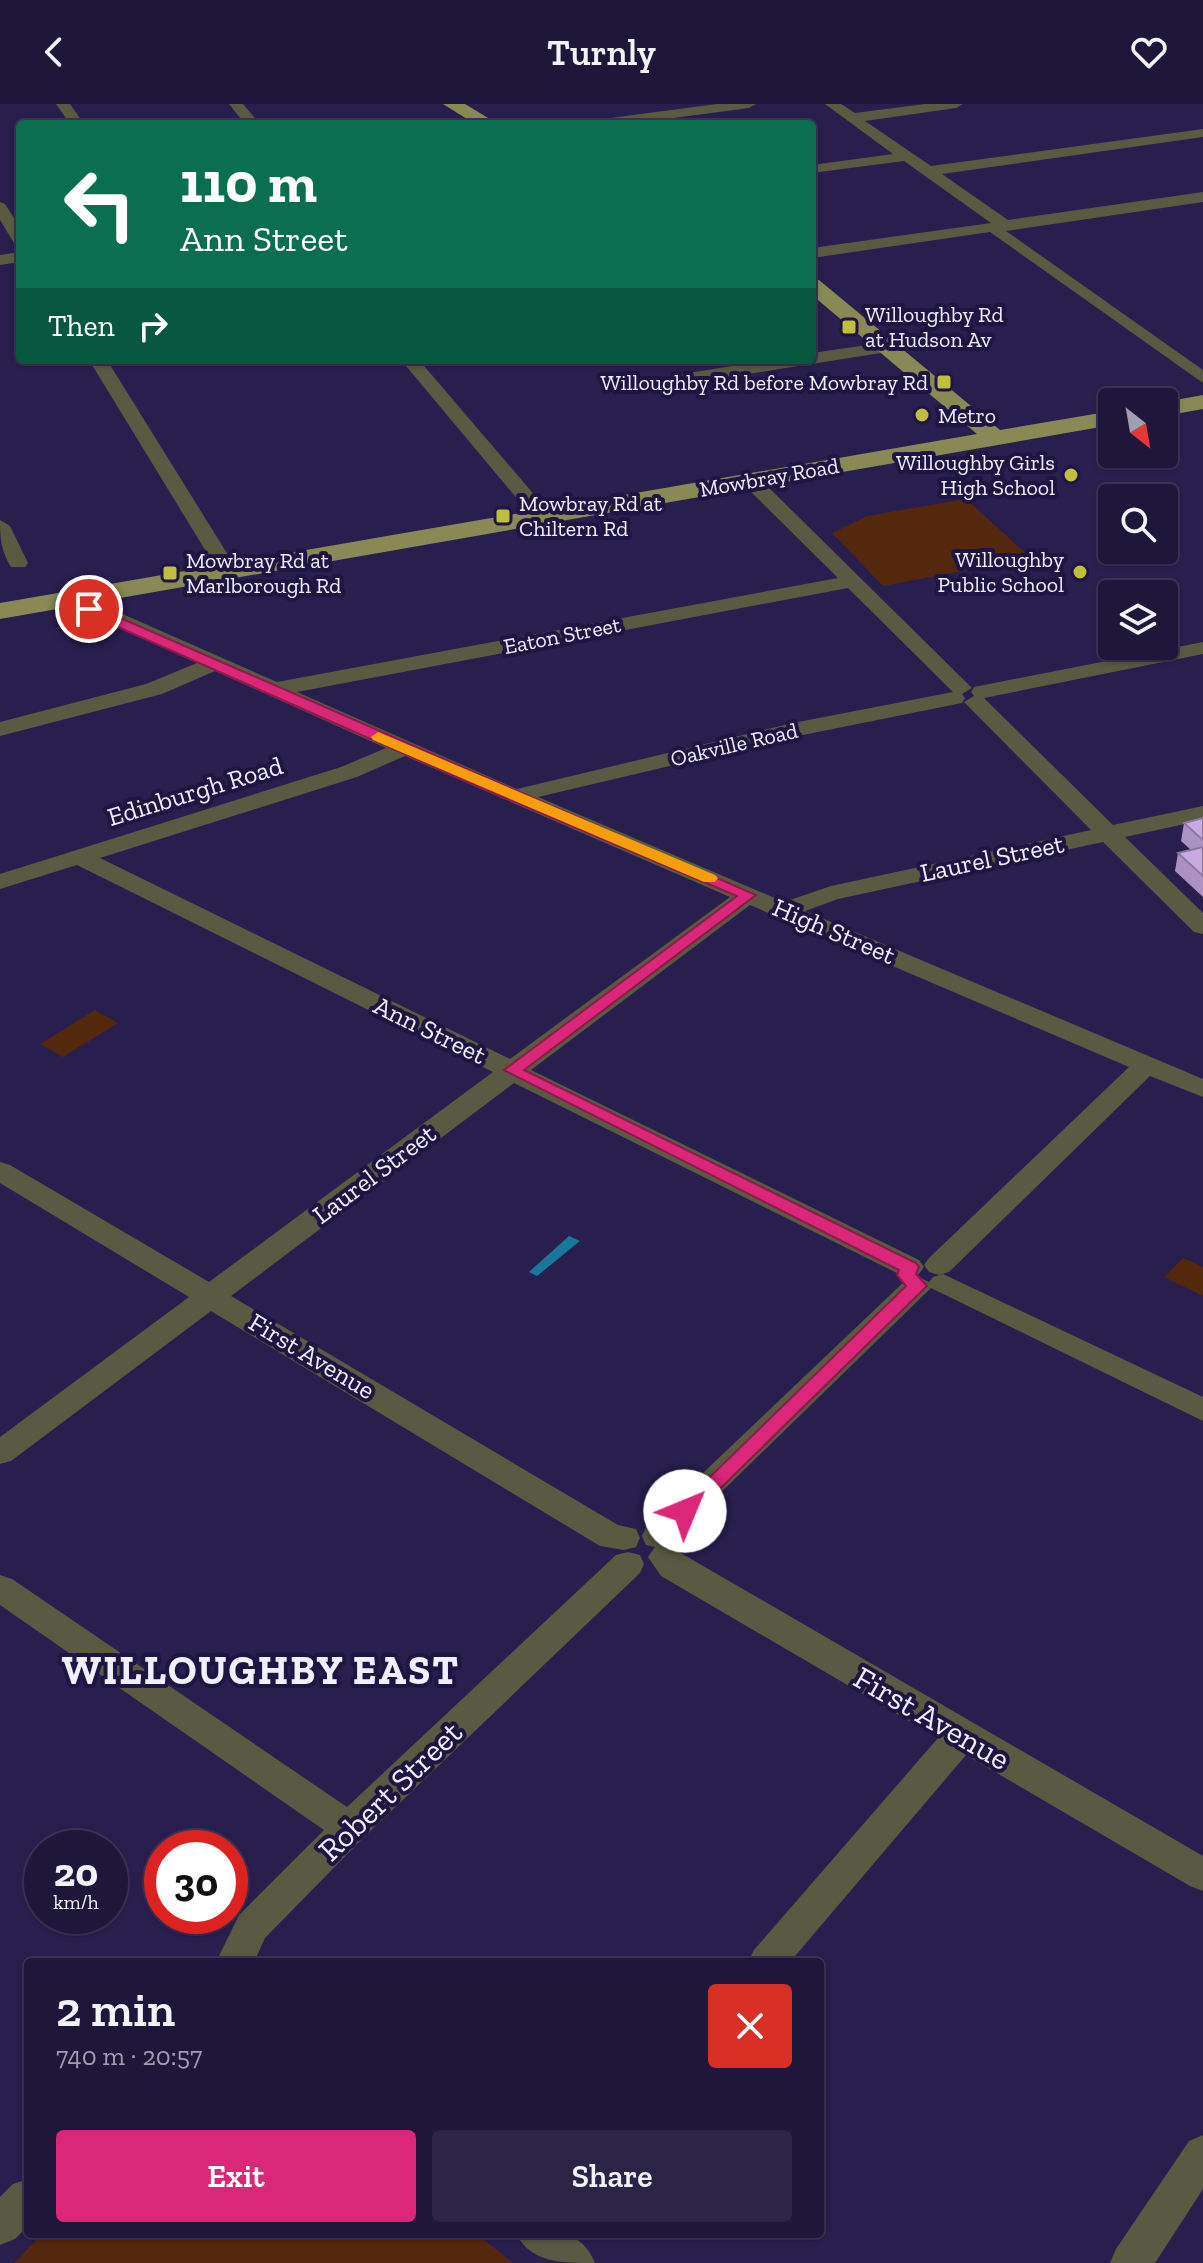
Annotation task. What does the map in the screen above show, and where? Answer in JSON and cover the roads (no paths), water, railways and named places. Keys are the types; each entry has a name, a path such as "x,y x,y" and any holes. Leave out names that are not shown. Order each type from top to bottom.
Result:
{"main road":[{"path":"452,104 482,120"},
{"path":"816,287 995,438"},
{"path":"1178,406 1203,402"},
{"path":"955,404 1006,423 1060,427"},
{"name":"Mowbray Road","path":"0,611 1098,420"}],"street":[{"path":"236,104 250,120"},
{"path":"626,120 749,104"},
{"path":"832,104 1002,223 998,232 1203,378"},
{"path":"852,118 956,104"},
{"path":"930,171 1203,133"},
{"path":"816,168 908,156"},
{"path":"816,252 1203,197"},
{"path":"0,207 16,233"},
{"path":"816,357 888,347"},
{"path":"100,364 228,571"},
{"path":"413,364 542,516"},
{"path":"633,387 777,364"},
{"path":"750,480 1203,927"},
{"path":"0,526 18,563"},
{"name":"Eaton Street","path":"271,690 853,581"},
{"name":"High Street","path":"70,598 404,748 1203,1089"},
{"name":"Oakville Road","path":"515,796 793,730 1203,648"},
{"path":"0,729 154,689 212,664"},
{"name":"Edinburgh Road","path":"0,882 349,772 404,748"},
{"name":"Laurel Street","path":"784,910 842,890 1203,813"},
{"name":"Ann Street","path":"79,857 1203,1410"},
{"name":"Laurel Street","path":"0,1453 748,895"},
{"path":"626,1551 652,1566 661,1547 927,1275 1147,1065"},
{"name":"First Avenue","path":"0,1171 612,1537 626,1551"},
{"name":"First Avenue","path":"661,1547 673,1567 1203,1875"},
{"name":"Robert Street","path":"237,1958 252,1927 626,1551"},
{"path":"0,1588 349,1828"},
{"path":"770,1958 961,1736"},
{"path":"1131,2263 1203,2154"},
{"path":"542,2238 574,2263"}],"water":[{"path":"569,1236 580,1241 537,1276 529,1272"}],"place":[{"name":"Willoughby Rd at Hudson Av","path":"849,327"},
{"name":"Willoughby Rd before Mowbray Rd","path":"944,382"},
{"name":"Metro","path":"922,415"},
{"name":"Willoughby Girls High School","path":"1071,475"},
{"name":"Mowbray Rd at Chiltern Rd","path":"503,516"},
{"name":"Willoughby Public School","path":"1080,572"},
{"name":"Mowbray Rd at Marlborough Rd","path":"170,573"}],"district":[{"name":"WILLOUGHBY EAST","path":"261,1670"}]}
